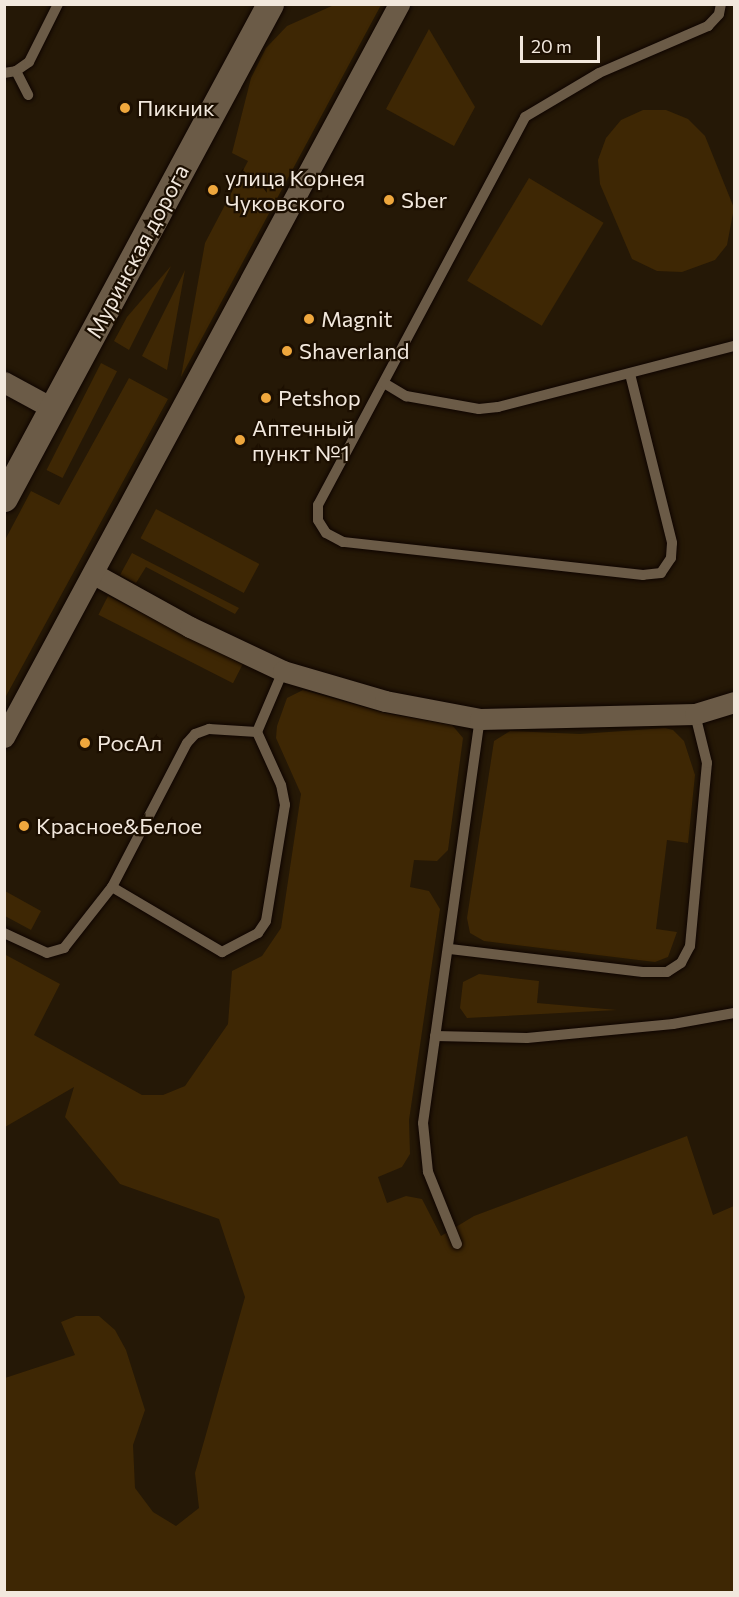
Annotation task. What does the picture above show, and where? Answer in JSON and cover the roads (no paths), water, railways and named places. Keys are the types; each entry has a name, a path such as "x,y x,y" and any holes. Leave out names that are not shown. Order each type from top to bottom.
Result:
{"street":[{"path":"4,737 94,574 399,4"},
{"name":"Муринская дорога","path":"4,498 274,7"},
{"path":"4,382 52,408"},
{"path":"94,574 190,627 282,670 385,701 480,719 695,714 735,702"}],"lane":[{"path":"4,73 16,71 29,62 58,4"},
{"path":"630,374 672,543 671,558 661,573 643,575 343,543 326,533 318,520 318,505 525,117 599,73 708,26 719,14 721,4"},
{"path":"16,71 28,95"},
{"path":"384,383 406,396 479,409 630,374 735,346"},
{"path":"112,887 222,952 258,933 266,921 285,805 281,785 257,732 282,670"},
{"path":"450,949 643,972 667,972 681,963 690,946 707,763 695,714"},
{"path":"457,1244 427,1162 423,1122 450,949 480,719"},
{"path":"4,933 36,950 56,952 72,941 112,887 195,734 209,729 257,732"},
{"path":"435,1036 527,1038 673,1024 735,1013"}],"place":[{"name":"Пикник","path":"125,108"},
{"name":"улица Корнея Чуковского","path":"213,190"},
{"name":"Sber","path":"389,200"},
{"name":"Magnit","path":"309,319"},
{"name":"Shaverland","path":"287,351"},
{"name":"Petshop","path":"266,398"},
{"name":"Аптечный пункт №1","path":"240,440"},
{"name":"РосАл","path":"85,743"},
{"name":"Красное&Белое","path":"24,826"}]}
